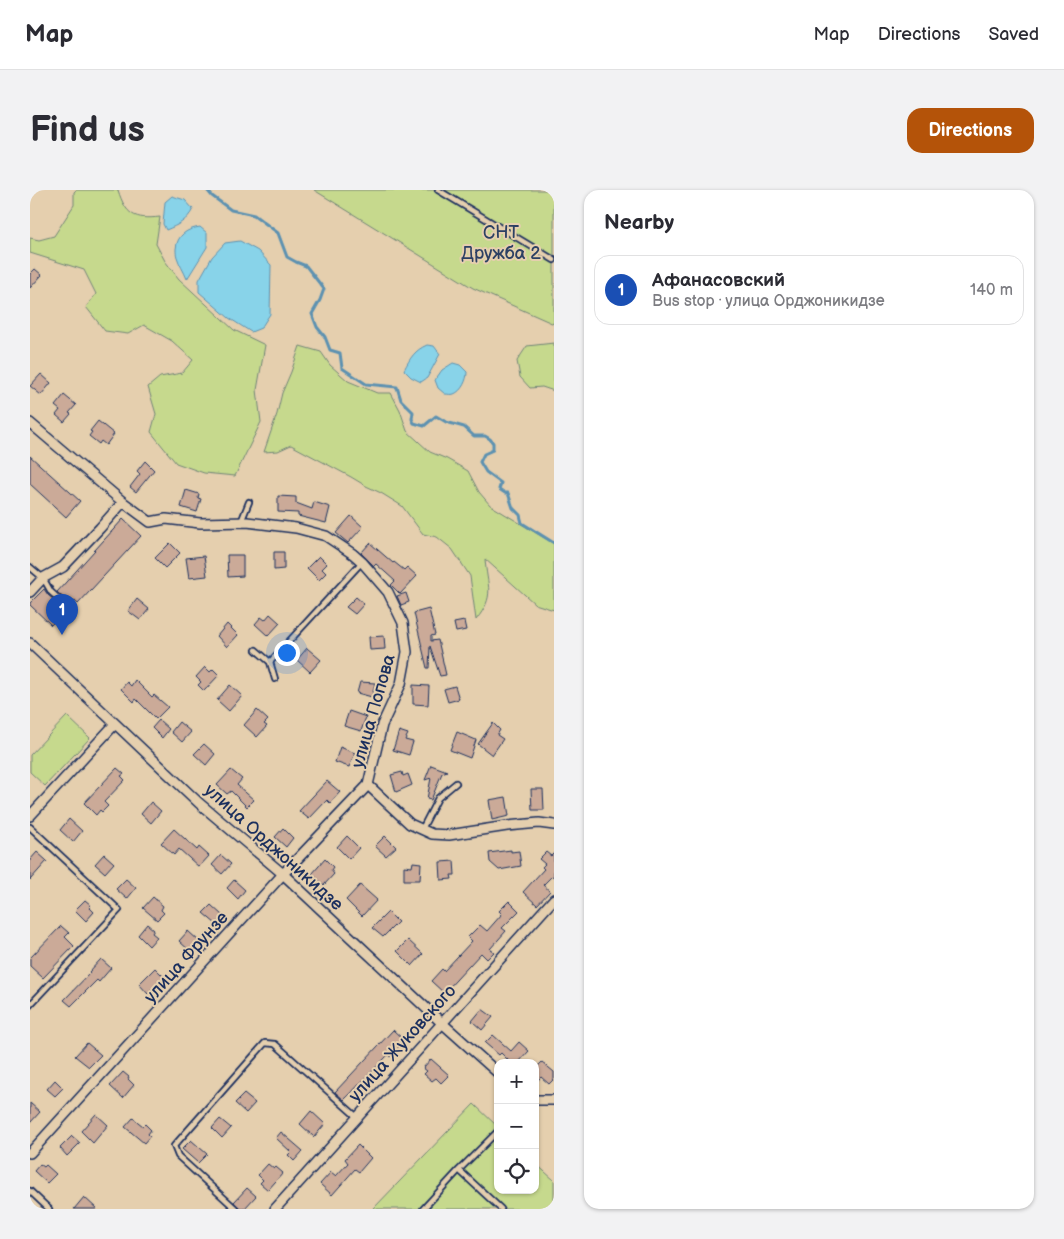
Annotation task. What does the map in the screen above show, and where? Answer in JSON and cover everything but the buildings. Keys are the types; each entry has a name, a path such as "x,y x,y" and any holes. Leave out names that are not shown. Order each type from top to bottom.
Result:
{"street":[{"name":"улица Попова","path":"30,423 123,502 150,522 166,520 200,523 247,522 296,528 326,536 352,554 362,562 388,592 403,624 408,652 401,684 382,725 368,785 410,824 432,834 449,835 539,822 554,825"},
{"path":"30,592 43,578 63,567 123,502"},
{"name":"улица Орджоникидзе","path":"30,643 199,803 283,874 494,1069"},
{"path":"30,816 115,724"},
{"name":"улица Фрунзе","path":"30,1153 283,874 368,785"},
{"name":"улица Жуковского","path":"275,1209 554,899"},
{"path":"539,1100 554,1100"}],"lane":[{"path":"438,190 554,260"},
{"path":"240,523 248,502"},
{"path":"270,662 362,562"},
{"path":"30,567 43,578 51,592 70,610"},
{"path":"256,650 270,662 276,679"},
{"path":"422,830 438,798 456,782"},
{"path":"30,827 119,910 30,1005"},
{"path":"236,1209 178,1156 174,1146 265,1044 275,1044 358,1117"},
{"path":"423,1209 494,1135"},
{"path":"459,1170 501,1209"},
{"path":"30,1191 49,1209"}],"green space":[{"path":"76,190 118,190 124,205 132,214 144,218 160,217 156,244 165,261 179,279 234,330 265,345 257,390 261,422 235,476 204,473 176,463 151,432 156,414 148,387 160,377 182,373 193,360 172,341 144,325 128,334 105,331 86,307 96,294 84,270 30,253 30,238 39,240 54,236 74,205 74,192"},
{"name":"СНТ Дружба 2","path":"314,190 554,190 554,324 473,288"},
{"path":"554,343 554,391 542,387 530,388 520,377 517,361 527,346"},
{"path":"300,346 321,352 330,365 348,381 377,393 391,393 400,410 407,431 430,452 468,471 479,492 490,505 554,544 554,610 535,604 485,559 489,591 486,604 476,620 470,576 452,549 437,537 423,534 402,506 291,445 278,451 264,452 282,393"},
{"path":"67,716 90,738 45,786 30,772 30,755"},
{"path":"474,1104 494,1123 494,1194 539,1194 539,1167 554,1180 554,1209 373,1209"}],"water":[{"path":"172,196 185,200 193,209 182,222 166,230 163,224 165,202"},
{"path":"200,227 207,233 207,247 187,279 177,256 178,240 191,229"},
{"path":"240,241 258,251 271,265 270,314 261,328 251,332 229,318 199,292 199,280 212,257 225,243"},
{"path":"427,345 434,346 440,354 427,378 421,382 411,377 404,370 413,355"},
{"path":"453,363 460,365 467,372 466,378 464,385 457,393 445,394 438,388 435,380 442,370"}],"waterway":[{"path":"207,190 231,210 254,215 278,233 287,257 306,266 324,289 312,314 330,350 340,353 342,368 366,384 397,387 401,400 413,412 412,419 414,423 424,426 436,416 446,422 464,427 474,436 485,436 490,439 493,443 493,450 484,454 480,462 486,472 501,483 499,489 508,493 513,508 520,515 522,523 554,543"}],"place":[{"name":"Афанасовский","path":"62,635"}]}
